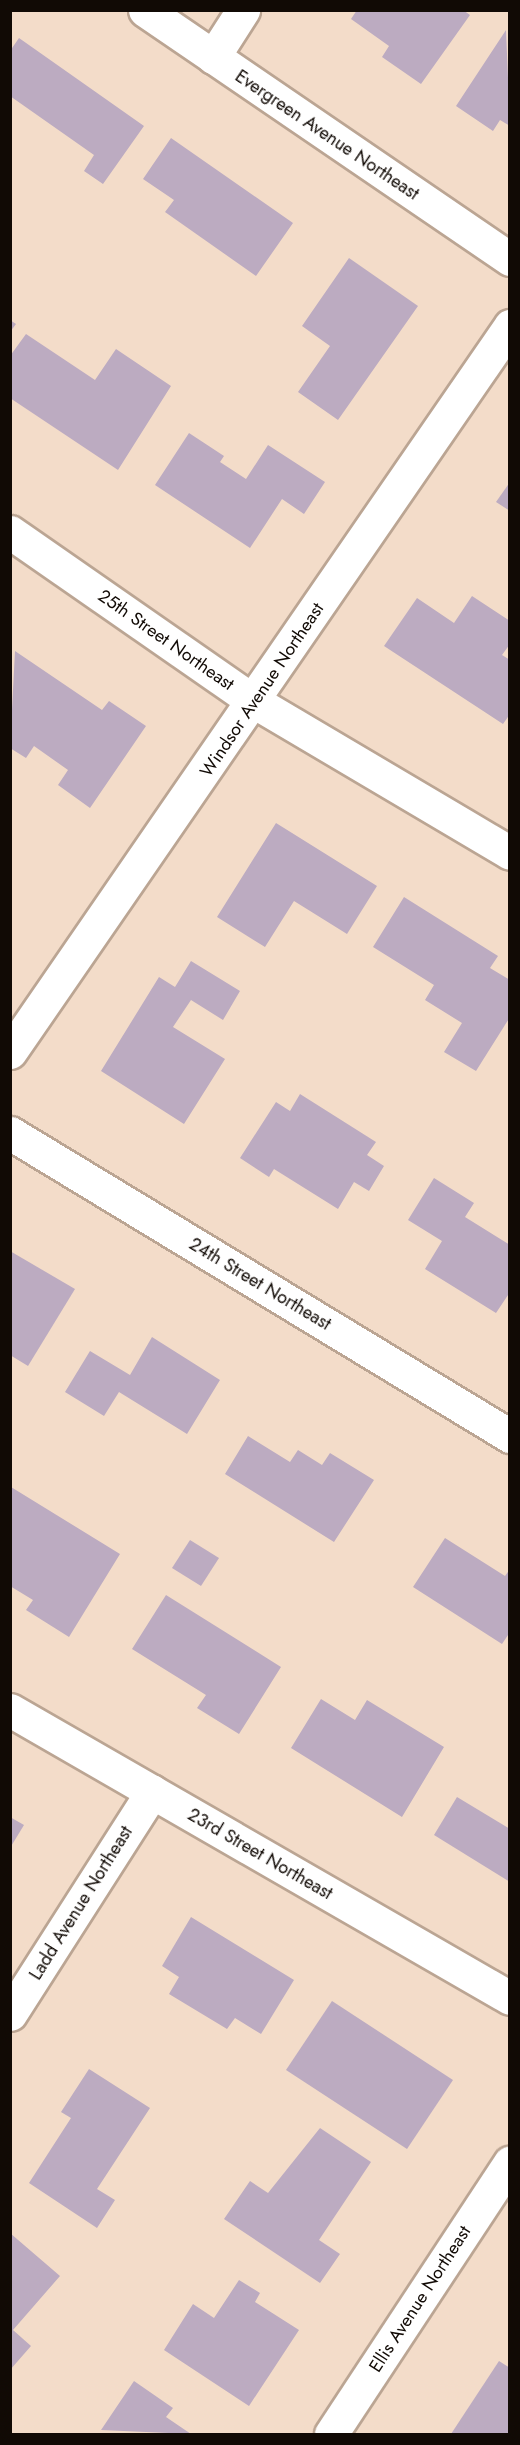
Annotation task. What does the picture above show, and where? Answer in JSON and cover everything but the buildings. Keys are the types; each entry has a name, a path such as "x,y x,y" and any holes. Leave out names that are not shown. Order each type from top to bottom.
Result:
{"street":[{"name":"Evergreen Avenue Northeast","path":"145,10 510,259"},
{"path":"213,57 243,10"},
{"name":"Windsor Avenue Northeast","path":"10,1052 255,702 510,326"},
{"name":"25th Street Northeast","path":"10,532 255,702 510,853"},
{"name":"24th Street Northeast","path":"10,1133 510,1436"},
{"name":"23rd Street Northeast","path":"10,1710 510,1998"},
{"name":"Ladd Avenue Northeast","path":"10,2014 152,1792"},
{"name":"Ellis Avenue Northeast","path":"330,2434 510,2163"}]}
